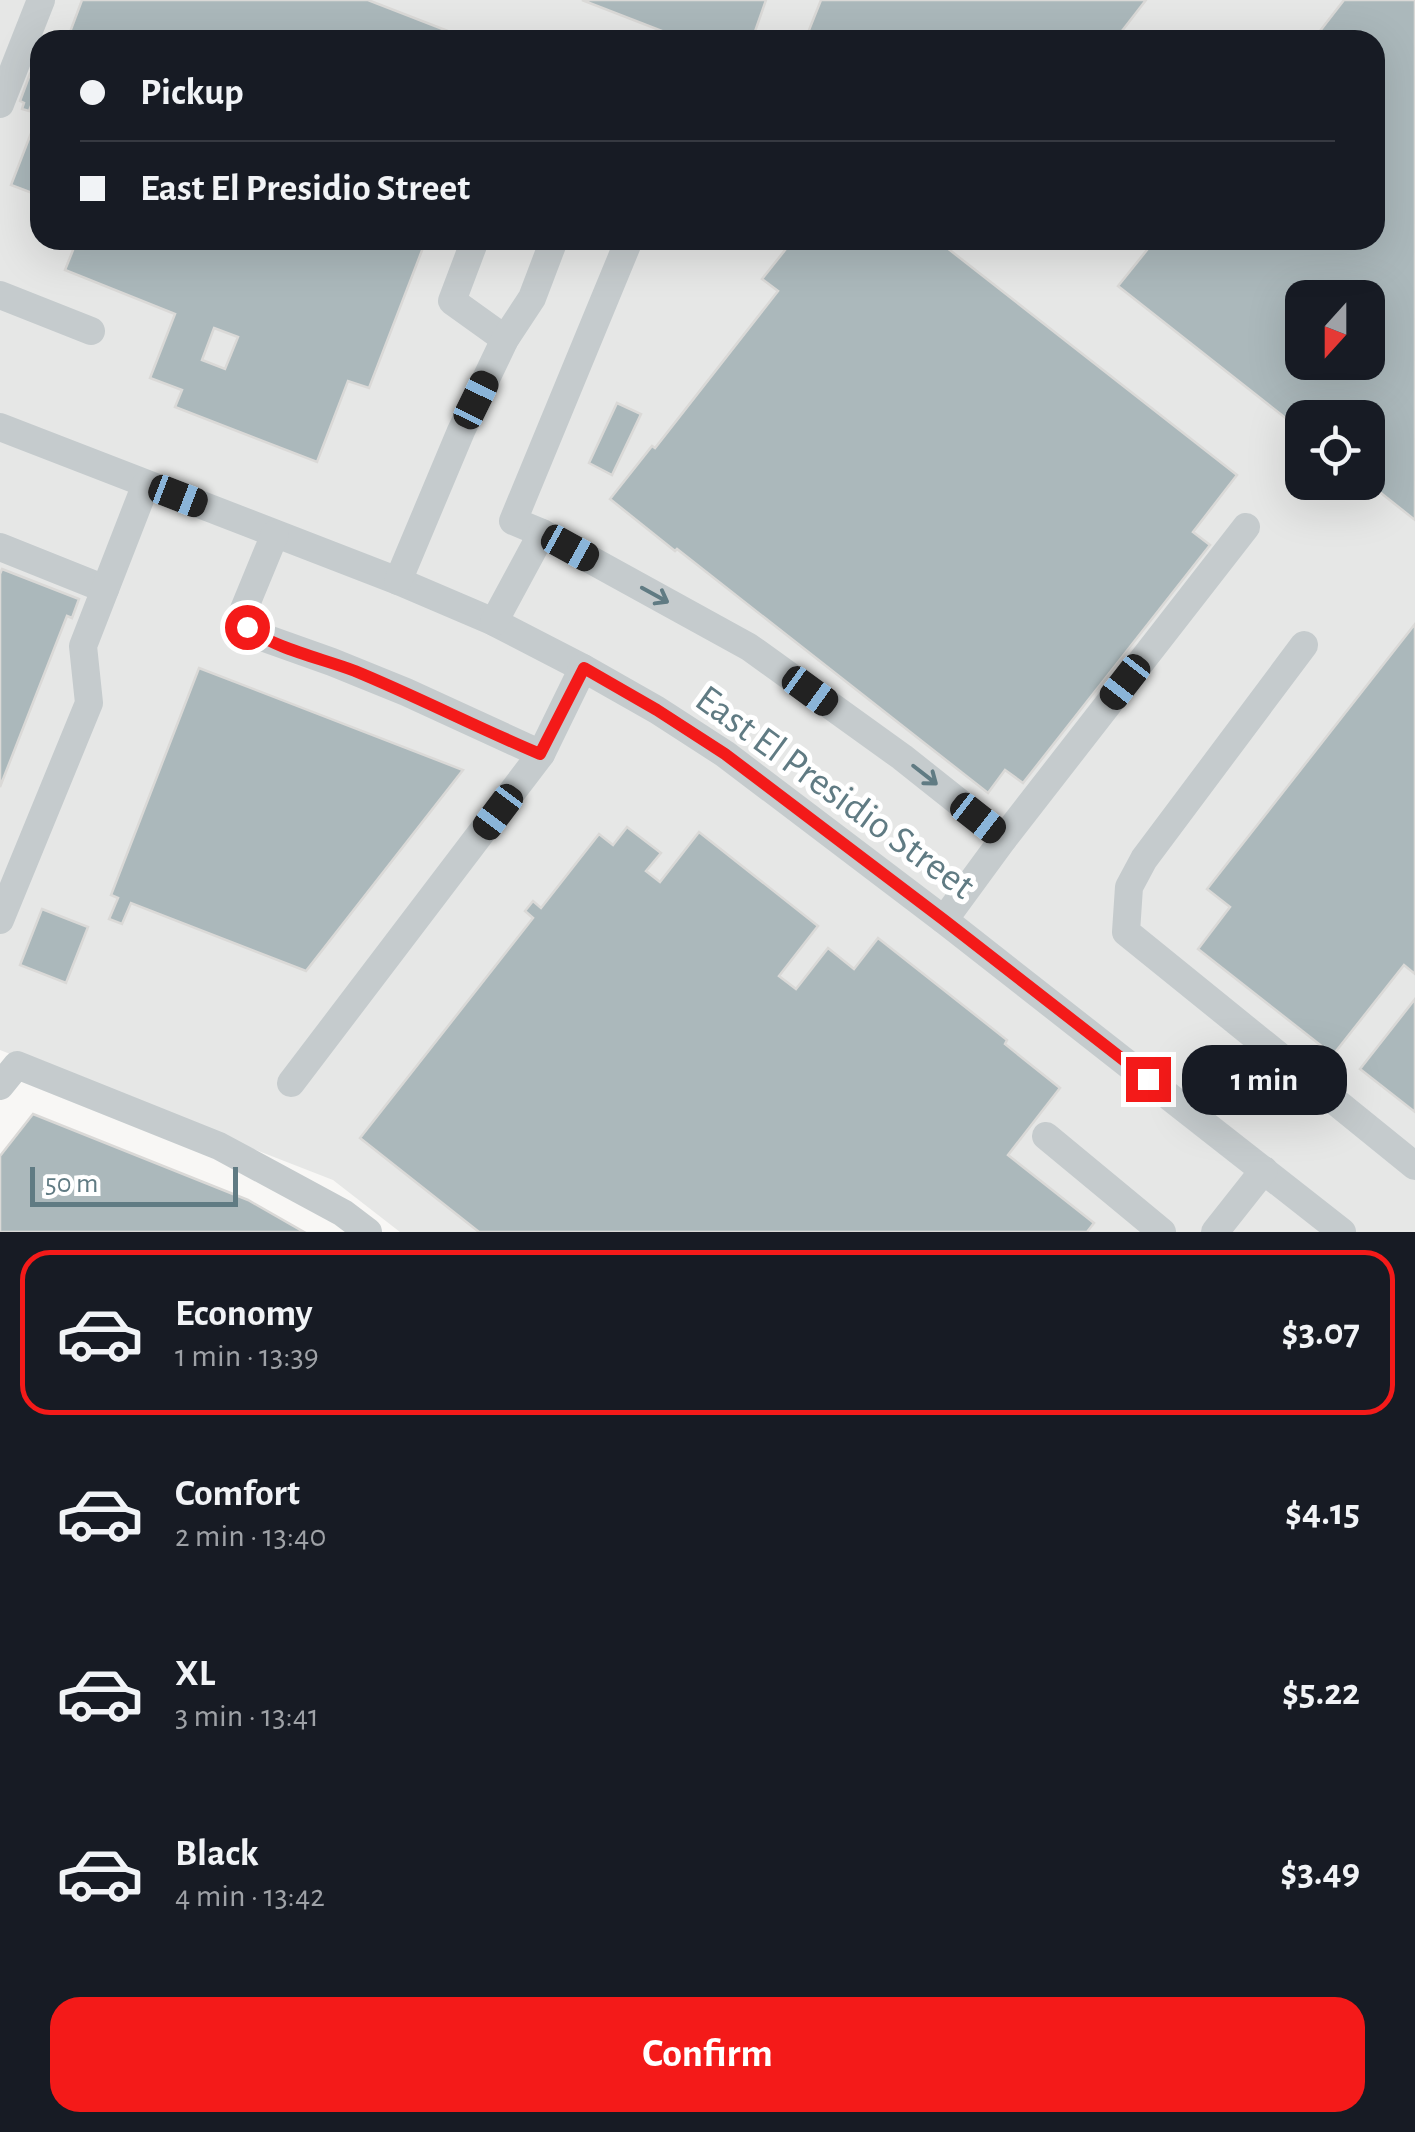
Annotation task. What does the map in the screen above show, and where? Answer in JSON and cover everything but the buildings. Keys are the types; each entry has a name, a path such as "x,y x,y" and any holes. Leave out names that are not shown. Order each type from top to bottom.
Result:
{"street":[{"path":"0,104 41,0"},
{"path":"471,250 452,301 505,339"},
{"path":"398,581 461,431 505,339 532,298 550,250"},
{"path":"625,250 512,521 542,533 748,647 902,756 1004,838"},
{"path":"0,295 91,330"},
{"name":"East El Presidio Street","path":"0,427 494,622 657,710 725,754 944,920 1342,1232"},
{"path":"0,920 89,703 82,646 146,484"},
{"path":"944,920 1246,527"},
{"path":"494,622 542,533"},
{"path":"275,534 242,614 247,627 259,636 406,692 540,754"},
{"path":"0,548 105,588"},
{"path":"1304,645 1144,859 1129,887 1126,932 1415,1166"},
{"path":"290,1084 540,754 584,668"},
{"path":"0,1086 17,1064 219,1146 344,1213 368,1232"},
{"path":"1046,1136 1162,1232"},
{"path":"1216,1232 1264,1170"}],"shaded area":[{"path":"0,0 1415,0 1415,1232 400,1232 333,1180 0,1050"}],"route":[{"path":"247,627 259,636 406,692 540,754 584,668 725,754 1148,1079"}]}
